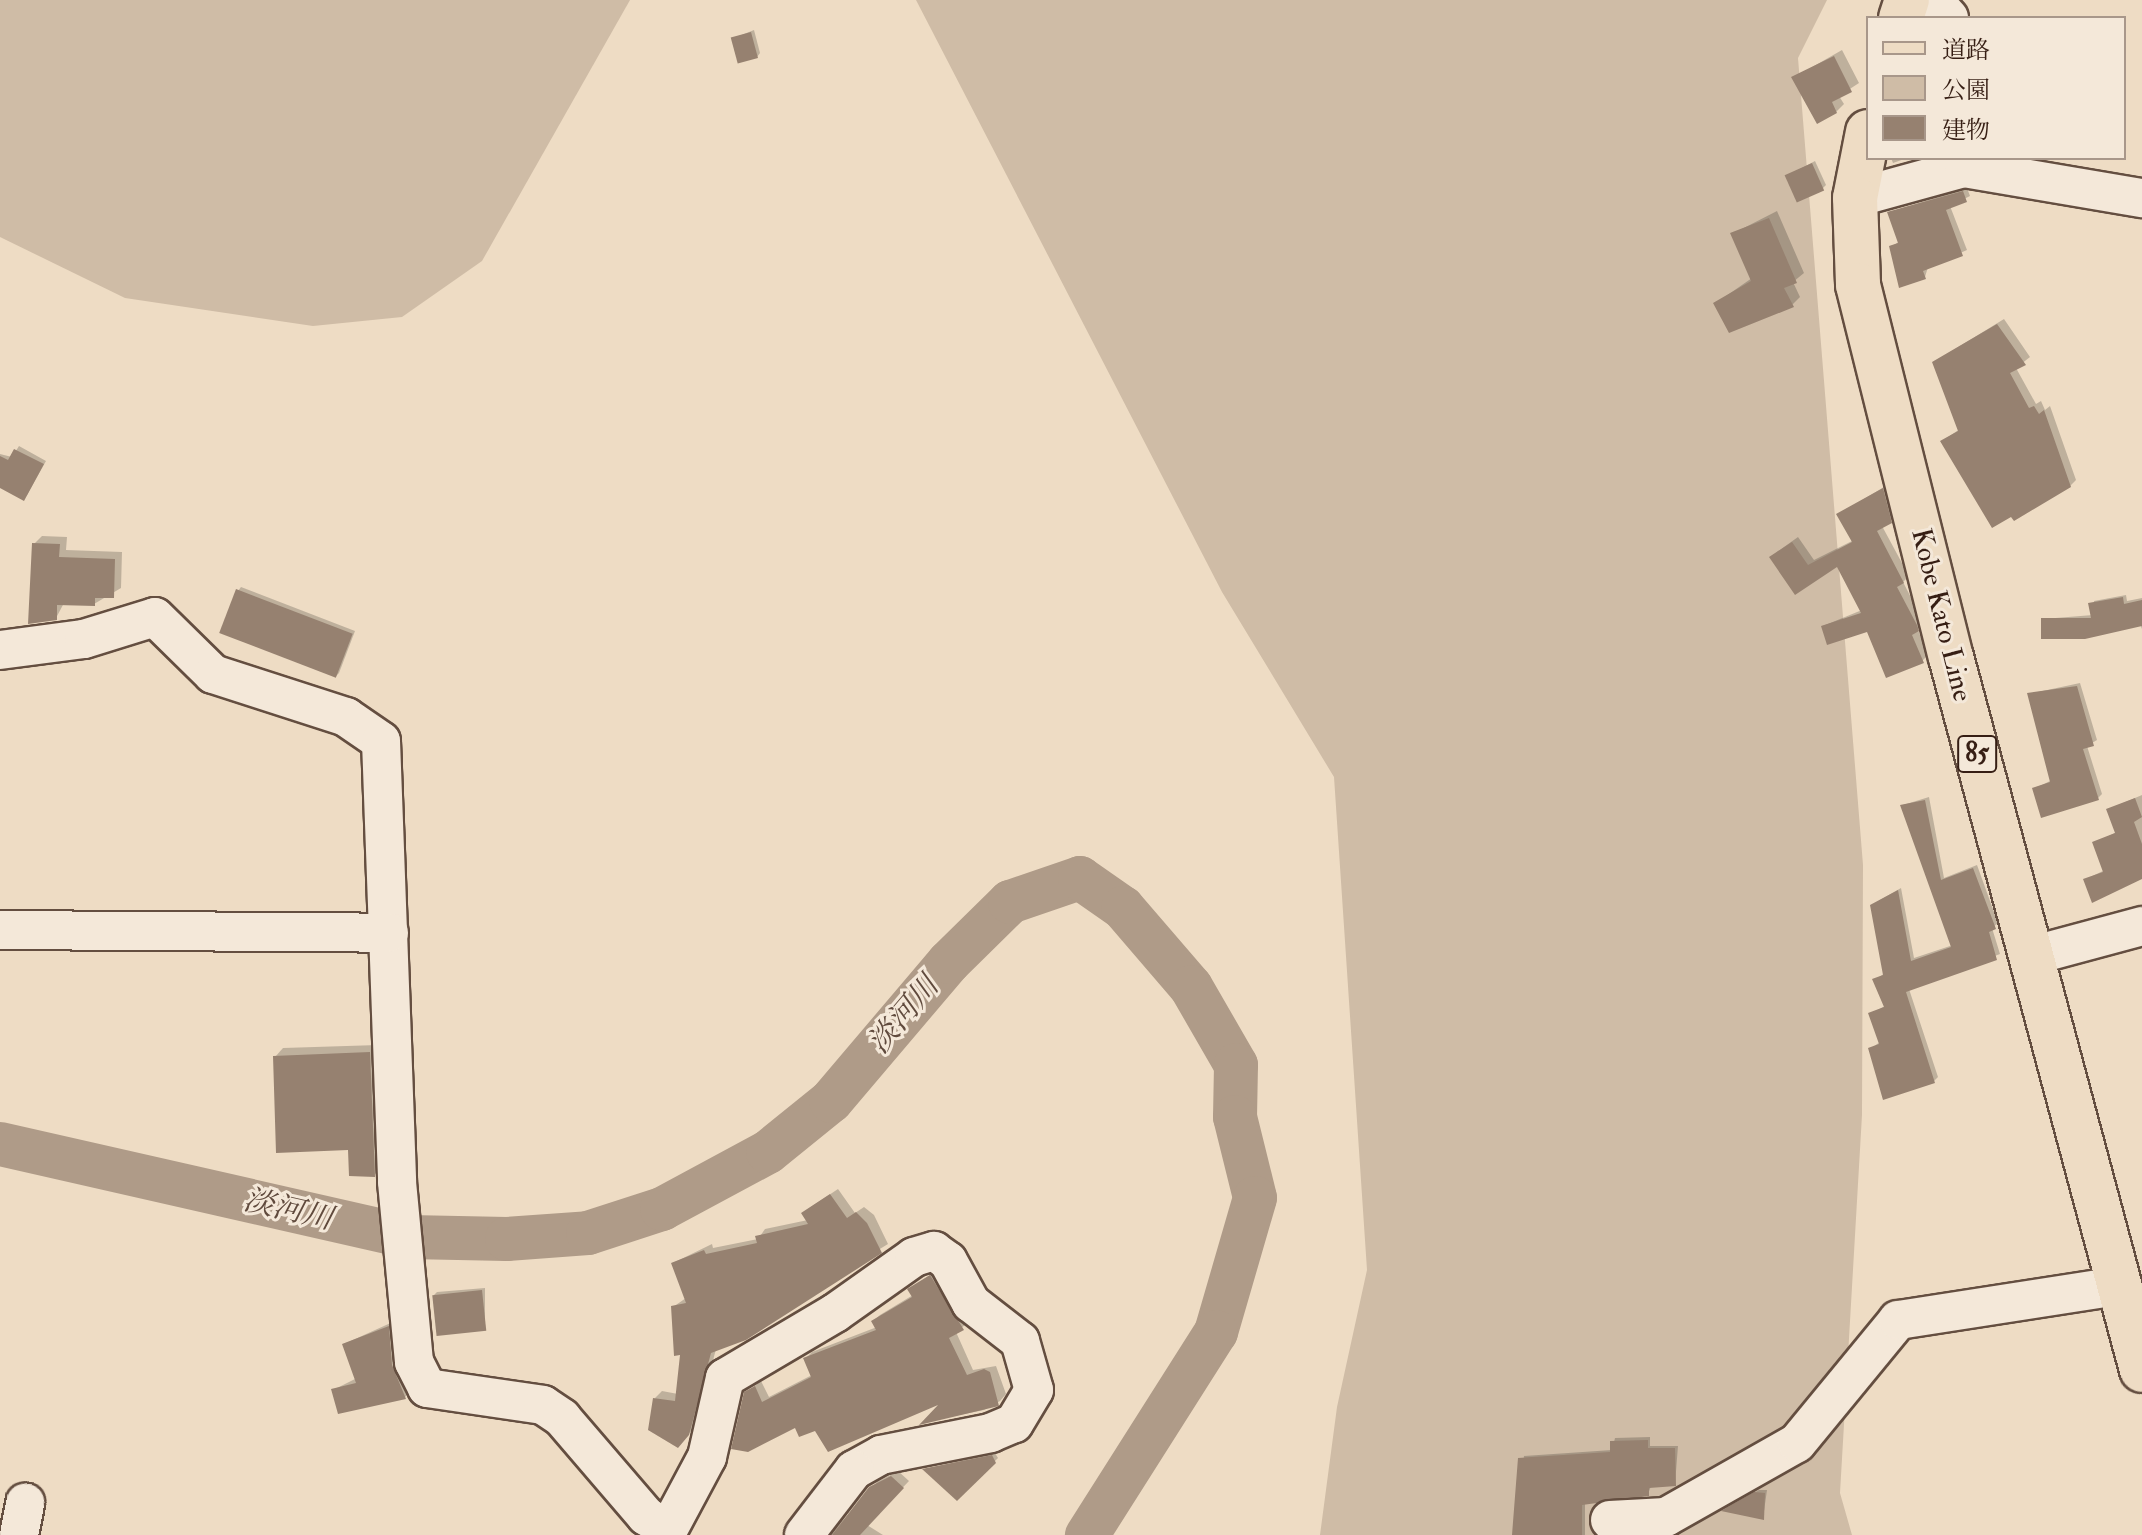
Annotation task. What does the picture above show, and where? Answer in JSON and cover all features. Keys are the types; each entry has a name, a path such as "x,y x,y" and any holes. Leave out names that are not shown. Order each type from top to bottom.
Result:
{"main road":[{"name":"Kobe Kato Line","path":"1866,142 1855,198 1858,285 2031,956 2142,1370"}],"street":[{"path":"1933,0 1947,16"},
{"path":"1855,198 1964,168 2058,170 2142,198"},
{"path":"0,650 84,639 155,617 213,674 368,728 381,741 397,1182 405,1293 414,1362 427,1388 543,1405 562,1418 646,1516 667,1532 707,1457 725,1378 835,1313 914,1257 934,1251 948,1261 971,1303 1020,1341 1034,1390 1014,1423 991,1433 881,1455 854,1470 804,1535"},
{"path":"2031,956 2142,926"},
{"path":"0,930 389,933"},
{"path":"1610,1520 1666,1517 1797,1443 1898,1320 2118,1286"}],"green space":[{"path":"0,0 630,0 482,261 402,317 313,326 125,298 0,237"},
{"path":"916,0 1827,0 1798,58 1863,865 1862,1115 1840,1493 1852,1535 1320,1535 1337,1407 1367,1270 1334,777 1222,592"}],"building":[{"path":"751,32 758,58 738,64 731,37"},
{"path":"1834,56 1852,92 1832,102 1837,113 1817,124 1791,77"},
{"path":"1812,163 1824,190 1797,203 1785,175"},
{"path":"1963,191 1967,202 1946,210 1963,256 1923,271 1926,279 1899,288 1889,246 1898,243 1887,212"},
{"path":"1769,218 1797,283 1784,288 1794,307 1729,333 1713,303 1751,281 1730,233"},
{"path":"1997,324 2026,365 2010,373 2029,408 2034,406 2039,414 2044,410 2071,487 2014,521 2011,517 1992,528 1940,441 1958,431 1932,362"},
{"path":"14,449 44,464 24,501 0,488 0,456 8,460"},
{"path":"1883,488 1892,523 1877,531 1904,583 1897,587 1917,625 1919,631 1912,635 1924,663 1886,678 1867,632 1827,645 1821,626 1861,613 1837,567 1795,595 1769,557 1792,542 1808,565 1852,542 1836,514"},
{"path":"32,543 60,544 59,557 115,559 114,598 95,598 95,606 57,605 57,620 28,624"},
{"path":"236,589 353,634 336,678 219,633"},
{"path":"2123,597 2124,604 2142,600 2142,626 2085,639 2041,639 2041,618 2091,618 2088,603"},
{"path":"2077,686 2094,746 2083,749 2099,800 2041,818 2032,788 2050,782 2027,693"},
{"path":"2135,798 2142,817 2134,822 2142,844 2142,879 2092,903 2083,879 2103,872 2092,842 2115,833 2106,809"},
{"path":"1925,800 1941,880 1973,868 1996,929 1989,932 1997,960 1906,992 1935,1083 1883,1100 1868,1048 1879,1044 1868,1013 1884,1007 1872,979 1883,975 1870,905 1898,890 1911,961 1951,947 1900,805"},
{"path":"370,1052 375,1177 349,1176 348,1150 276,1153 273,1056"},
{"path":"830,1194 847,1218 856,1212 867,1223 882,1253 746,1340 711,1353 689,1435 678,1448 648,1430 653,1398 675,1401 680,1355 674,1356 671,1306 686,1303 671,1263 704,1250 706,1254 757,1243 755,1236 808,1224 801,1213"},
{"path":"930,1275 964,1330 949,1338 967,1375 984,1369 990,1372 999,1406 919,1425 938,1405 828,1452 815,1431 799,1437 795,1428 748,1452 731,1449 744,1392 755,1386 762,1402 811,1377 803,1358 876,1330 871,1321 912,1297 907,1289"},
{"path":"482,1290 486,1331 437,1336 432,1295"},
{"path":"389,1326 392,1365 406,1399 338,1414 331,1389 356,1383 342,1344"},
{"path":"1648,1440 1648,1448 1675,1448 1676,1486 1649,1488 1649,1496 1582,1505 1582,1535 1512,1535 1518,1458 1610,1452 1610,1441"},
{"path":"992,1455 996,1463 957,1501 922,1469"},
{"path":"891,1476 904,1488 860,1535 832,1535 869,1487"},
{"path":"1754,1492 1765,1493 1764,1520 1721,1511"}],"waterway":[{"name":"淡河川","path":"0,1144 409,1237 507,1239 588,1233 662,1209 768,1152 831,1101 949,962 1010,902 1080,878 1123,908 1191,987 1236,1065 1235,1117 1255,1198 1216,1332 1087,1535"}]}
